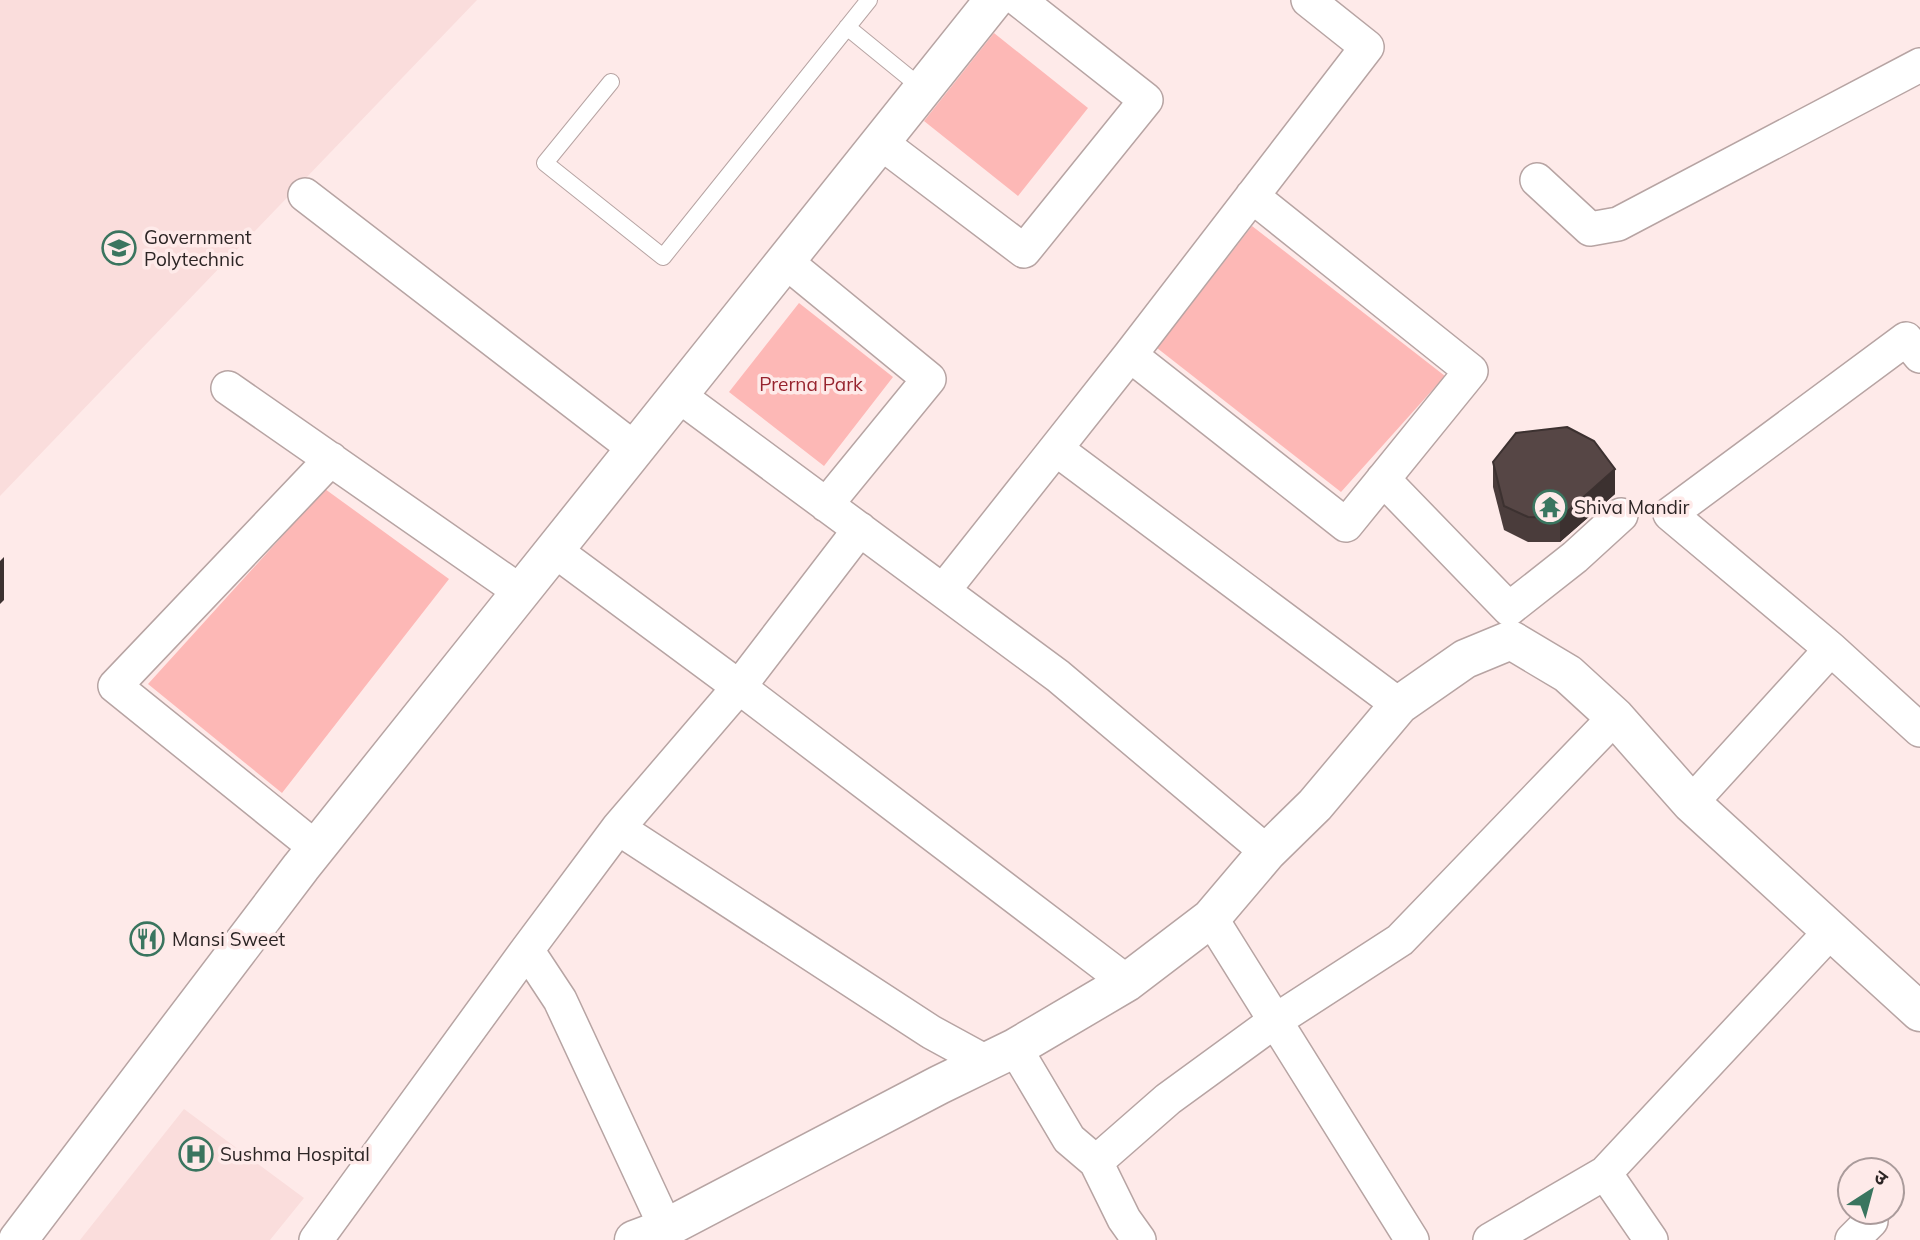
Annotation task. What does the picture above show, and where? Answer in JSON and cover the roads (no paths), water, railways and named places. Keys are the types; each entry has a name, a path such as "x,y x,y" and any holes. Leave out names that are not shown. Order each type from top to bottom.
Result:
{"street":[{"path":"18,1240 316,848 993,0"},
{"path":"880,142 1024,251 1146,100 1019,0"},
{"path":"943,591 1130,355 1367,47 1308,0"},
{"path":"1537,180 1590,229 1618,225 1920,65"},
{"path":"305,195 635,449"},
{"path":"1130,355 1346,525 1471,372 1252,196"},
{"path":"785,261 929,379 826,505"},
{"path":"1920,355 1906,339 1670,514 1831,649 1920,730"},
{"path":"228,388 521,592"},
{"path":"678,395 1058,676 1267,852"},
{"path":"1056,449 1399,705"},
{"path":"316,848 115,686 331,459"},
{"path":"1383,480 1509,609 1575,557 1621,515"},
{"path":"316,1240 618,828 739,687 860,529"},
{"path":"554,550 739,687 1126,982"},
{"path":"527,950 560,1000 650,1234 1001,1055 1126,982 1211,918 1267,852 1315,805 1399,705 1465,659 1511,640 1568,674 1615,717 1691,803 1920,1012"},
{"path":"1691,803 1831,649"},
{"path":"1096,1162 1168,1099 1275,1021 1400,940 1615,717"},
{"path":"618,828 931,1032 1001,1055 1069,1139 1096,1162 1124,1219 1139,1240"},
{"path":"1211,918 1412,1240"},
{"path":"1490,1240 1605,1173 1831,931"},
{"path":"1605,1173 1651,1240"}],"lane":[{"path":"611,82 545,163 663,257 869,0"},
{"path":"847,27 923,89"}],"place":[{"name":"Government Polytechnic","path":"119,248"},
{"name":"Shiva Mandir","path":"1550,507"},
{"name":"Mansi Sweet","path":"147,939"},
{"name":"Sushma Hospital","path":"196,1154"}],"park label":[{"name":"Prerna Park","path":"811,384"}]}
